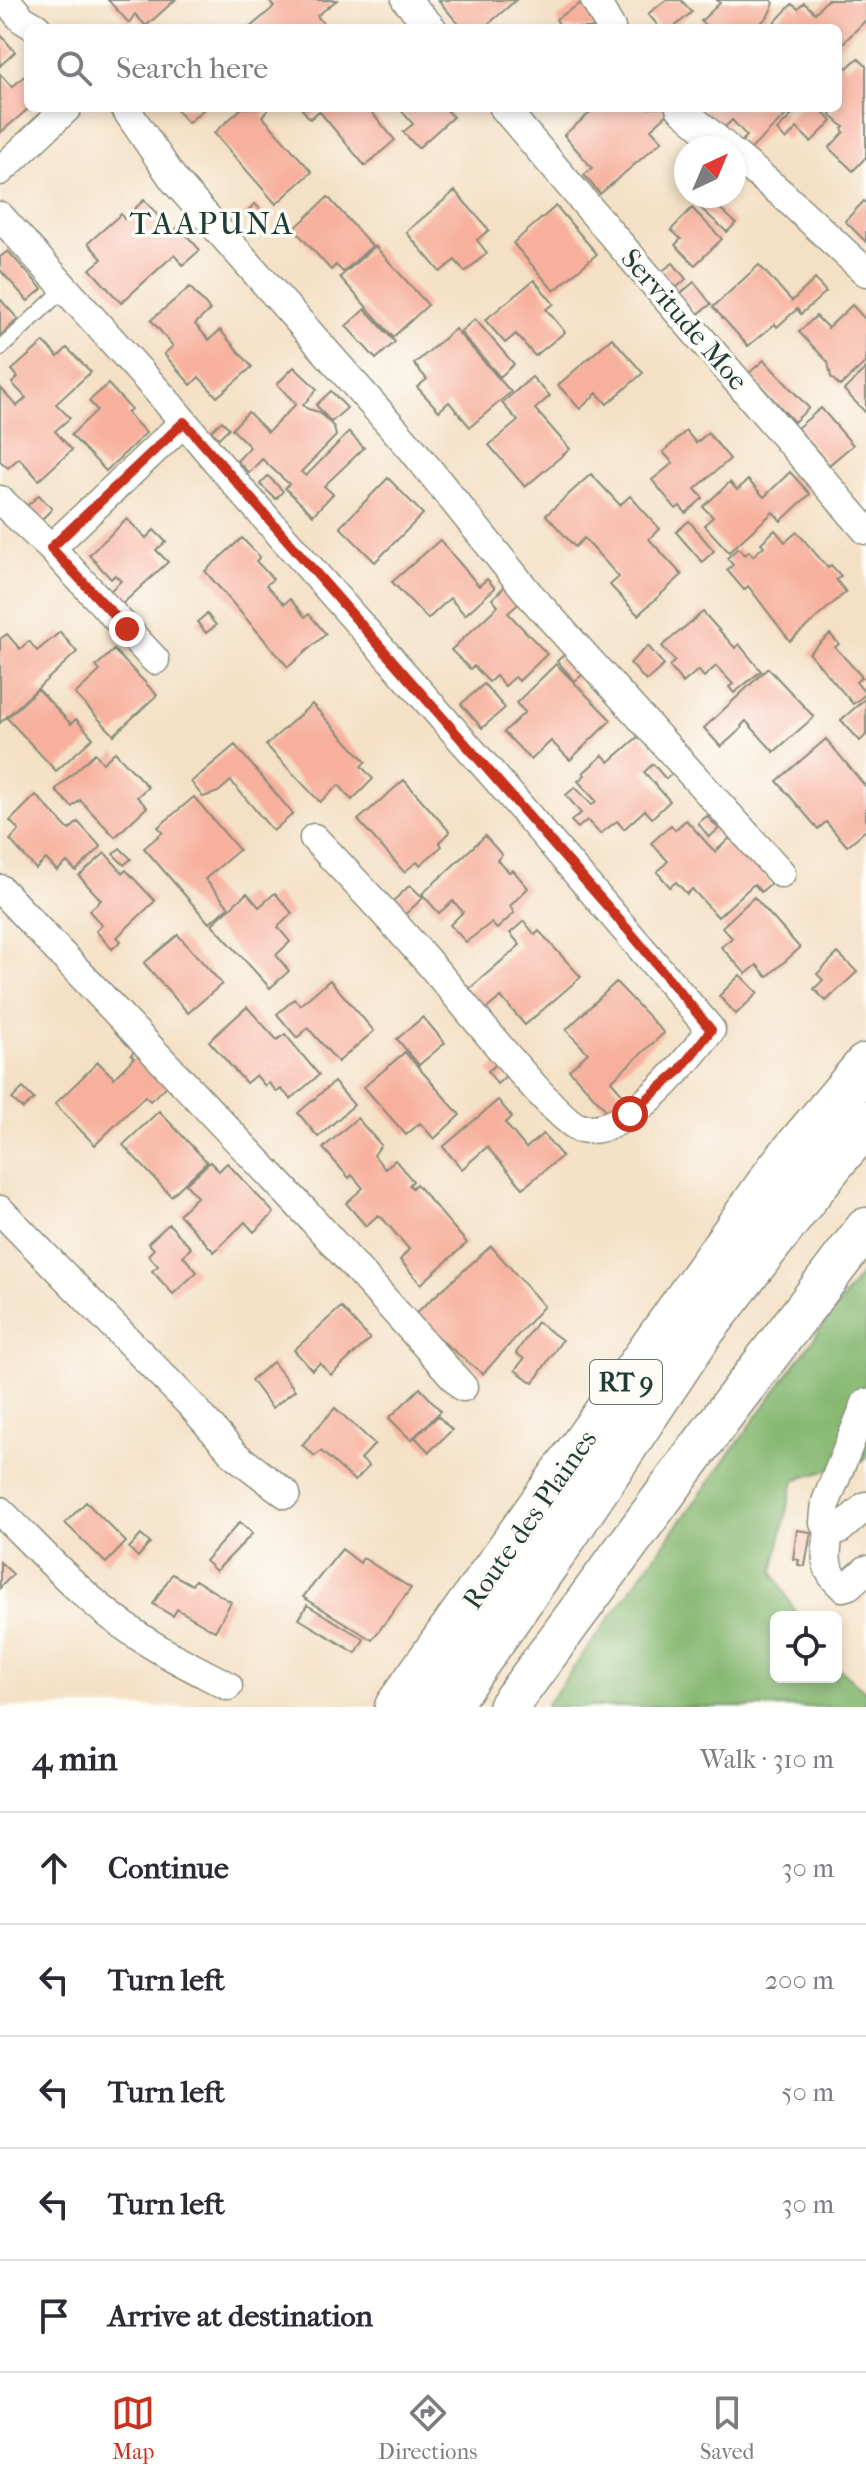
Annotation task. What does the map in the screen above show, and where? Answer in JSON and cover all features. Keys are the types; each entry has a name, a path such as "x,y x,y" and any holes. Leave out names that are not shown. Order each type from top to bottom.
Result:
{"highway":[{"name":"Route des Plaines","path":"397,1707 780,1168 866,1066"},
{"name":"Route des Plaines","path":"446,1707 553,1554 701,1332 866,1123"}],"main road":[{"path":"508,1707 866,1228"}],"street":[{"path":"6,0 30,24"},
{"path":"406,0 428,24"},
{"path":"595,0 609,24"},
{"path":"0,171 63,112"},
{"path":"128,112 174,180 412,449 529,594 781,873"},
{"name":"Servitude Moe","path":"507,112 866,530"},
{"path":"685,112 713,136"},
{"path":"746,164 866,272"},
{"path":"0,216 635,938 711,1030 679,1071 630,1114 603,1127 582,1129 571,1124 528,1079 408,939 314,838"},
{"path":"51,548 184,422"},
{"path":"0,500 51,548 155,660"},
{"path":"0,889 312,1219 463,1387"},
{"path":"0,1210 192,1406 235,1455 286,1494"},
{"path":"866,1403 826,1502 824,1522 829,1528 840,1529 866,1506"},
{"path":"0,1511 77,1586 125,1627 228,1686"},
{"path":"829,1528 827,1570 833,1578 843,1587 866,1570"}],"lane":[{"path":"0,349 64,289"}],"green space":[{"path":"866,1267 866,1459 794,1480 773,1572 795,1611 770,1611 770,1683 842,1683 842,1671 866,1692 866,1707 545,1707"}],"building":[{"path":"108,0 175,0 148,24 144,24 135,14 129,23"},
{"path":"268,0 337,0 317,16 324,24 254,24 274,7"},
{"path":"438,0 516,0 489,24 459,24"},
{"path":"666,0 681,0 692,12 678,24 657,24 648,14"},
{"path":"717,0 771,0 774,3 760,24 704,24 701,21 720,3"},
{"path":"827,0 866,0 866,20 842,44 842,24 773,24 792,4 798,9 804,3 815,13"},
{"path":"583,2 597,24 559,24 556,19"},
{"path":"0,34 15,52 0,66"},
{"path":"858,58 866,66 866,157 853,171 829,148 844,132 844,127 830,115 842,112 842,62 847,68"},
{"path":"0,74 12,87 24,76 24,112 0,133"},
{"path":"178,112 200,112 188,123"},
{"path":"238,112 266,112 262,116 312,172 276,204 214,133"},
{"path":"304,112 318,112 310,119"},
{"path":"320,112 371,112 395,140 365,166"},
{"path":"402,112 449,112 453,117 418,148 403,132 413,124"},
{"path":"591,112 670,112 651,129 662,141 600,194 584,175 592,168 564,135"},
{"path":"704,112 784,112 786,115 749,151 746,148 747,136 732,120 723,129"},
{"path":"795,112 823,112 832,121 811,142 797,128 786,140 777,130"},
{"path":"455,191 489,230 477,240 487,253 465,272 455,260 440,272 406,232"},
{"path":"328,197 372,246 343,272 336,265 331,270 294,229"},
{"path":"144,200 173,232 179,227 200,250 183,265 174,255 121,303 90,269 102,259 88,243 121,214 124,219"},
{"path":"864,201 866,203 866,242 845,221"},
{"path":"255,204 263,212 254,222 245,213"},
{"path":"556,206 597,254 554,291 513,243"},
{"path":"692,208 722,239 695,265 675,245 681,239 671,230"},
{"path":"701,208 719,208 736,223 727,232"},
{"path":"375,246 428,305 393,337 340,277"},
{"path":"8,251 42,289 28,301 0,270 0,257"},
{"path":"673,263 686,279 675,289 661,272"},
{"path":"759,265 792,301 815,279 826,292 801,314 797,309 748,346 713,307"},
{"path":"534,280 554,304 546,309 565,332 535,356 516,334 505,343 485,320"},
{"path":"694,282 711,304 697,315 680,294"},
{"path":"190,287 210,310 195,324 209,340 220,330 252,367 217,397 199,377 191,385 164,354 173,346 151,320"},
{"path":"0,299 18,319 0,336"},
{"path":"852,305 866,320 866,362 840,386 831,377 828,362 799,332 816,316 828,328"},
{"path":"365,309 395,342 376,359 346,326"},
{"path":"475,319 514,364 500,377 460,332"},
{"path":"455,329 511,392 470,427 449,402 439,411 417,387 427,379 414,364"},
{"path":"612,338 643,373 607,404 597,393 580,409 558,385"},
{"path":"44,342 58,357 67,348 91,372 56,404 70,418 55,431 72,450 39,480 19,458 8,468 0,461 0,387 17,406 26,398 12,383 18,377 12,370"},
{"path":"764,360 809,408 794,422 749,373"},
{"path":"294,367 317,389 303,405 319,412 334,427 336,436 301,472 306,476 349,432 364,448 324,486 333,494 313,515 285,488 289,484 262,459 249,473 237,461 250,447 232,429 248,412 268,432 296,404 277,384"},
{"path":"866,368 866,413 844,390"},
{"path":"532,377 550,396 535,409 570,449 525,487 489,445 518,421 502,403"},
{"path":"108,384 131,409 127,413 146,433 106,471 71,435 97,410 89,401"},
{"path":"331,391 347,408 331,422 316,405"},
{"path":"821,408 853,445 829,465 797,428"},
{"path":"222,421 229,428 219,438 211,431"},
{"path":"686,431 696,443 708,433 730,459 695,489 703,498 686,513 680,506 676,509 652,480 673,463 663,452"},
{"path":"790,472 810,494 781,521 773,512 729,552 704,525 713,517 703,507 730,482 737,490 748,480 764,497"},
{"path":"591,474 620,505 630,496 660,529 649,539 682,575 638,615 610,585 619,577 584,538 575,547 546,515"},
{"path":"268,476 283,491 276,499 260,484"},
{"path":"388,478 423,514 375,562 340,527"},
{"path":"39,495 52,509 41,520 27,506"},
{"path":"127,519 146,538 154,530 166,542 156,550 168,562 120,606 108,593 121,581 115,575 111,579 89,555"},
{"path":"689,521 714,551 702,562 676,532"},
{"path":"775,530 785,542 797,532 828,568 831,565 841,576 836,580 846,592 790,641 748,586 744,590 727,570 733,565 727,558 738,548 745,555 749,551 753,556"},
{"path":"242,538 260,557 256,561 273,579 266,585 284,604 290,599 305,617 309,614 326,634 288,667 205,571"},
{"path":"440,540 479,586 487,579 495,588 465,615 450,598 428,619 392,582"},
{"path":"506,585 522,601 508,613 547,654 519,681 515,677 505,686 496,676 489,682 474,666 470,669 451,650 498,606 492,599"},
{"path":"703,612 735,648 739,644 761,671 734,693 729,687 733,684 716,666 704,677 698,670 683,683 669,666 675,661 662,646"},
{"path":"207,614 216,625 206,633 197,622"},
{"path":"60,632 77,652 0,723 0,639 7,634 20,649 29,641 37,651"},
{"path":"830,634 839,644 835,647 862,677 856,682 866,694 853,704 809,653"},
{"path":"648,646 664,665 646,681 630,663"},
{"path":"114,650 157,695 114,735 75,694 100,671 96,666"},
{"path":"565,654 583,674 575,681 557,661"},
{"path":"556,664 611,720 570,760 551,741 531,760 504,732 525,712 516,703"},
{"path":"768,668 814,717 774,752 746,721 721,747 704,728"},
{"path":"484,684 505,708 482,728 461,704"},
{"path":"38,689 71,724 76,719 93,738 56,771 7,718"},
{"path":"866,698 866,735 860,741 841,720"},
{"path":"312,704 366,762 361,766 373,779 352,800 339,785 320,802 266,745"},
{"path":"640,735 673,773 666,779 653,764 644,772 670,801 652,818 645,810 624,829 617,821 600,834 587,820 578,828 571,821 581,813 566,795 575,787 592,805 596,801 578,781 585,775 583,773 603,755 609,762"},
{"path":"826,739 866,787 866,830 847,846 826,822 818,829 777,781"},
{"path":"235,745 293,814 273,831 231,781 218,792 203,797 191,782"},
{"path":"115,752 148,787 137,797 147,807 115,837 80,800 72,807 55,790 95,753 103,763"},
{"path":"404,780 450,832 439,842 442,846 420,865 417,862 404,872 358,820"},
{"path":"36,795 69,830 78,822 101,847 76,871 67,862 57,871 46,859 36,869 10,840 19,830 10,821"},
{"path":"194,797 239,850 205,879 229,907 209,923 144,848 163,832 158,827"},
{"path":"707,816 719,829 709,837 698,823"},
{"path":"686,820 715,852 730,838 771,883 761,892 754,884 718,917 692,889 687,894 676,882 670,887 657,872 668,861 651,843 671,825 675,830"},
{"path":"485,836 502,855 497,860 509,872 513,870 528,888 510,906 514,913 497,929 491,923 466,942 450,925 463,912 453,901 439,913 422,894"},
{"path":"120,848 131,859 124,865 113,854"},
{"path":"105,853 155,901 117,937 121,941 112,949 96,931 102,925 89,911 101,900 79,876"},
{"path":"410,885 423,898 402,917 390,904"},
{"path":"247,893 259,907 275,893 292,913 278,927 290,942 276,955 289,971 270,988 212,924"},
{"path":"754,897 800,948 767,977 757,965 746,974 721,947 732,938 722,927"},
{"path":"524,921 535,935 539,931 581,977 525,1025 501,997 485,1010 468,990 520,945 510,933"},
{"path":"178,935 222,984 188,1013 144,963"},
{"path":"838,953 857,972 826,1001 814,989 823,980 817,974"},
{"path":"740,975 758,993 736,1014 719,996"},
{"path":"330,980 374,1031 338,1062 308,1028 297,1038 277,1014 294,999 300,1005"},
{"path":"616,982 664,1033 611,1081 625,1097 608,1112 569,1070 588,1053 566,1030"},
{"path":"247,1007 277,1040 285,1034 319,1075 291,1099 281,1089 277,1092 269,1083 265,1086 256,1075 246,1083 209,1041"},
{"path":"423,1017 445,1043 419,1065 397,1039"},
{"path":"135,1051 167,1086 150,1101 145,1096 95,1145 55,1104 98,1062 114,1078 134,1058 131,1055"},
{"path":"405,1052 460,1115 434,1139 420,1123 406,1135 364,1087"},
{"path":"498,1063 507,1075 497,1084 488,1071"},
{"path":"334,1082 354,1105 318,1137 298,1113"},
{"path":"23,1088 34,1099 23,1109 12,1099"},
{"path":"498,1100 512,1117 505,1123 526,1148 543,1134 562,1156 523,1188 487,1147 462,1169 443,1147"},
{"path":"159,1111 207,1162 171,1196 123,1145"},
{"path":"357,1118 381,1145 374,1155 385,1169 395,1160 413,1181 409,1185 412,1188 416,1184 467,1243 421,1284 400,1260 409,1249 383,1219 378,1215 366,1226 346,1203 363,1188 352,1175 349,1178 323,1148"},
{"path":"210,1162 219,1171 227,1163 274,1213 254,1232 245,1222 214,1252 179,1214 197,1197 186,1184"},
{"path":"169,1224 191,1248 183,1256 197,1272 173,1294 152,1271 158,1266 148,1255 154,1249 148,1243"},
{"path":"491,1246 544,1306 483,1374 432,1333 415,1314"},
{"path":"341,1307 370,1339 331,1375 320,1363 312,1370 294,1350"},
{"path":"537,1322 562,1340 533,1383 515,1370 524,1359 516,1353"},
{"path":"273,1362 295,1390 272,1408 251,1380"},
{"path":"420,1388 441,1411 411,1440 389,1418"},
{"path":"335,1408 375,1444 361,1459 369,1466 355,1481 321,1451 315,1456 302,1445"},
{"path":"438,1416 452,1430 429,1452 415,1437"},
{"path":"86,1502 126,1542 106,1563 65,1523"},
{"path":"240,1522 253,1533 216,1571 205,1561"},
{"path":"797,1530 811,1532 805,1566 798,1565 799,1560 793,1559"},
{"path":"141,1535 150,1543 138,1557 129,1548"},
{"path":"342,1549 360,1563 363,1558 411,1588 372,1640 303,1597"},
{"path":"0,1562 13,1574 0,1588"},
{"path":"172,1574 192,1585 195,1580 231,1602 215,1631 177,1609 173,1616 153,1604"},
{"path":"307,1605 364,1639 356,1653 299,1619"}],"district":[{"name":"TAAPUNA","path":"212,223"}],"route":[{"path":"127,629 51,548 184,422 635,938 711,1030 679,1071 630,1114"}]}
